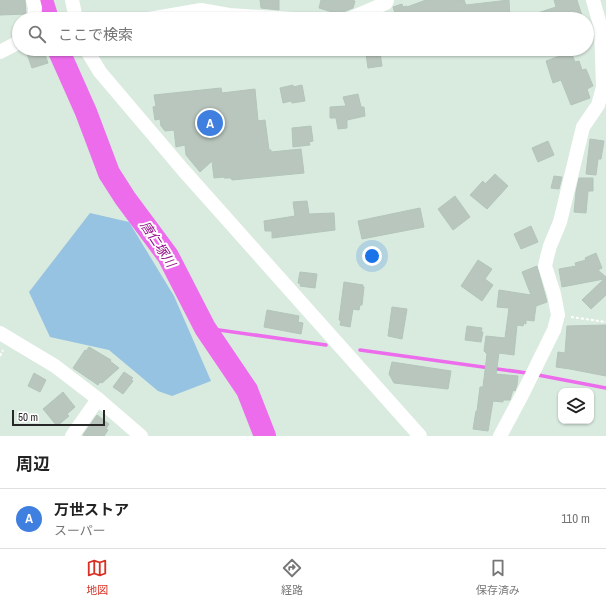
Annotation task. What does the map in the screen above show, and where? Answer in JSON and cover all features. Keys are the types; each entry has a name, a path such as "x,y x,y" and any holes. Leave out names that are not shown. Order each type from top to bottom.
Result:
{"street":[{"path":"33,0 35,12"},
{"path":"72,0 75,12"},
{"path":"364,12 386,2 387,0"},
{"path":"500,436 554,330 558,315 554,294 545,266 550,246 560,222 583,127 602,105 603,87 601,28 593,0"},
{"path":"190,12 201,10 212,12"},
{"path":"0,52 12,46"},
{"path":"90,56 100,72 184,171 420,436"},
{"path":"0,333 55,366 98,399 141,436"},
{"path":"72,436 98,399"}],"path":[{"path":"558,315 606,322"}],"shaded area":[{"path":"90,213 129,222 174,296 211,381 172,396 158,391 109,350 50,337 29,292"}],"building":[{"path":"0,0 25,0 26,12 12,12 12,15 0,15"},
{"path":"260,0 279,0 279,10 261,8"},
{"path":"321,0 355,1 353,8 344,12 332,12 319,8"},
{"path":"426,0 464,0 466,5 509,0 510,12 395,12 393,7 402,4 403,7"},
{"path":"554,0 577,0 581,12 540,12 556,7"},
{"path":"28,56 46,56 48,63 32,68"},
{"path":"366,56 381,56 382,66 368,68"},
{"path":"560,56 573,56 575,62 579,61 582,70 586,69 593,86 587,89 590,98 571,105 561,80 553,83 546,61"},
{"path":"293,85 293,87 302,85 305,101 292,103 291,101 283,103 280,88"},
{"path":"221,88 222,93 255,89 258,121 265,120 269,150 271,150 271,152 301,149 304,173 232,180 231,178 224,177 214,178 212,161 200,172 186,155 185,145 176,147 174,130 165,131 161,126 160,119 155,120 153,107 156,106 154,95"},
{"path":"358,94 361,107 364,107 365,116 347,120 347,128 338,129 336,118 330,118 330,107 346,106 343,97"},
{"path":"311,126 313,141 309,142 310,145 293,147 292,128"},
{"path":"590,139 604,141 601,159 598,159 596,175 586,174"},
{"path":"548,141 554,155 538,162 532,148"},
{"path":"495,174 508,186 487,209 470,195 483,181 485,184"},
{"path":"554,176 562,177 559,189 551,188"},
{"path":"579,178 593,178 593,191 588,191 586,213 574,212"},
{"path":"455,196 470,217 453,230 438,209"},
{"path":"307,201 309,214 334,213 335,230 272,238 272,231 265,231 264,221 295,216 293,202"},
{"path":"420,208 424,227 362,239 358,221"},
{"path":"531,226 538,242 521,249 514,234"},
{"path":"596,253 602,268 598,270 606,277 606,295 591,309 582,300 604,279 562,287 559,269 576,266 575,263 586,260 585,258"},
{"path":"478,260 492,269 485,279 493,285 482,301 461,286"},
{"path":"537,266 547,302 536,306 534,321 526,320 526,324 524,323 523,326 517,325 514,355 499,353 496,374 518,376 515,391 513,390 510,400 503,400 503,402 493,401 488,431 473,429 480,387 483,387 487,354 484,351 486,336 505,338 509,308 497,307 499,290 531,295 522,272"},
{"path":"300,272 317,274 315,288 300,286 301,284 298,283"},
{"path":"344,282 363,285 364,287 362,305 360,305 359,310 353,309 350,327 340,325 341,321 339,320"},
{"path":"392,307 407,309 402,339 388,336"},
{"path":"267,310 299,316 298,322 303,323 301,334 264,327"},
{"path":"606,325 606,376 556,367 558,352 565,353 567,326"},
{"path":"467,326 482,328 481,332 483,332 481,342 465,340"},
{"path":"89,347 111,360 110,361 119,368 98,385 73,368 85,350 86,351"},
{"path":"392,362 451,371 448,389 394,383 389,374"},
{"path":"124,372 133,378 131,379 133,381 123,394 113,387"},
{"path":"34,373 46,380 40,392 28,386"},
{"path":"63,392 75,407 67,414 69,416 57,426 43,409"},
{"path":"97,415 109,424 106,429 108,430 104,436 83,435"}],"waterway":[{"name":"唐仁塚川","path":"42,0 46,12"},
{"name":"唐仁塚川","path":"61,56 86,112 109,173 125,198 168,256 205,328 247,390 265,436"},
{"path":"205,328 326,345"},
{"path":"360,350 527,373"},
{"path":"538,375 606,388"}],"place":[{"name":"万世ストア","path":"210,123"}]}
